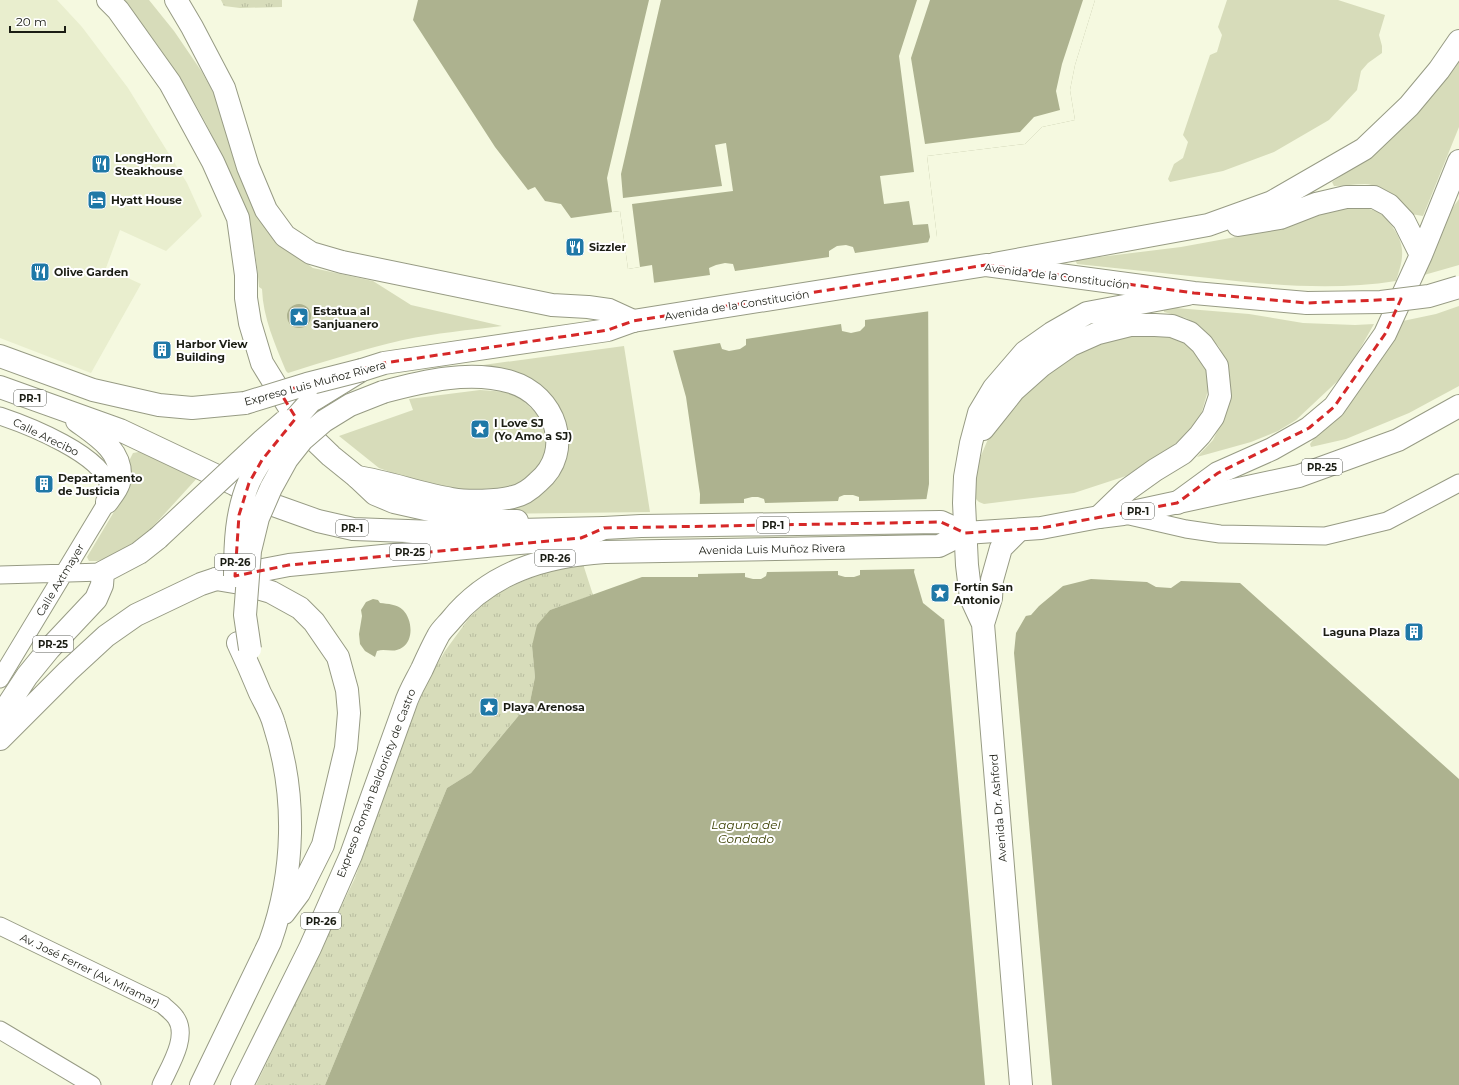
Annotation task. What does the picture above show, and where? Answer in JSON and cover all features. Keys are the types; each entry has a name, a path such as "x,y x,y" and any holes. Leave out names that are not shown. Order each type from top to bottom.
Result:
{"main road":[{"path":"108,0 118,10 170,83 213,162 238,218 246,275 246,298 250,323 262,363 302,428 331,456 375,494 394,502 433,511 496,521 580,522 604,528"},
{"path":"176,0 224,88 254,184 266,210 285,236 311,253 342,262 552,305 609,310 633,321"},
{"name":"PR-1","path":"986,265 1208,226 1272,202 1364,149 1409,106 1439,70 1459,40"},
{"name":"PR-1","path":"0,387 120,430 234,484 276,506 318,521 353,529 435,532 641,526 941,522 965,533 1041,528 1176,503 1218,473 1272,449 1309,428 1334,407 1385,334 1421,255 1459,161"},
{"path":"1208,226 1244,225 1280,218 1316,204 1346,197 1374,197 1390,205 1404,221 1421,255"},
{"name":"Avenida de la Constitución","path":"633,321 986,265 1194,292 1307,302 1381,302 1429,296 1459,287"},
{"name":"Avenida Dr. Ashford","path":"1021,1085 983,624 971,598 967,565 964,503 965,477 971,443 979,413 994,388 1025,352 1052,333 1087,313 1194,292"},
{"name":"Expreso Luis Muñoz Rivera","path":"0,356 93,390 159,405 192,408 245,403 306,384 384,363 409,358 608,330 633,321"},
{"path":"971,443 1014,390 1041,366 1071,345 1098,333 1130,326 1172,326 1190,333 1202,344 1217,366 1220,396 1212,417 1200,435 1183,453 1155,470 1127,490 1099,517"},
{"name":"PR-26","path":"244,646 234,594 235,561 239,515 249,482 262,460 310,402 362,370"},
{"path":"201,1085 259,966 277,922 286,885 290,845 287,776 274,722 256,684 244,646 250,551 258,518 271,488 287,459 302,440 319,426 350,405 383,392 412,384 444,378 480,377 512,382 529,390 544,404 557,427 558,439 552,468 545,477 528,491 513,497 482,500 453,499 380,480 357,477"},
{"path":"103,572 139,553 158,538 263,440 310,402"},
{"name":"PR-25","path":"1176,503 1299,476 1398,440 1459,406"},
{"path":"60,408 97,436 111,449 119,464 120,478 116,490 108,502"},
{"name":"PR-25","path":"0,739 68,670 121,624 136,615 201,584 216,579 289,565 499,544 581,538 604,528"},
{"path":"983,624 991,598 992,580 1002,548 1019,530"},
{"name":"Avenida Luis Muñoz Rivera","path":"605,552 939,546 965,533"},
{"name":"Expreso Román Baldorioty de Castro","path":"242,1085 310,948 348,862 404,705 438,635 470,600 490,584 518,570 550,559 578,553 605,552"},
{"name":"PR-25","path":"0,717 27,676 49,649 96,599 102,585 103,572"},
{"path":"216,579 240,583 271,592 300,608 314,622 338,657 347,690 349,714 346,748 323,845 299,893 277,922"}],"street":[{"name":"Calle Arecibo","path":"0,416 22,423 65,444 92,462 103,475 109,486 108,502"},
{"path":"1123,514 1186,529 1220,534 1325,536 1387,521 1459,483"},
{"name":"Calle Axtmayer","path":"0,679 108,502"},
{"path":"0,575 103,572"},
{"name":"Av. José Ferrer (Av. Miramar)","path":"0,926 163,1005 176,1018 181,1031 178,1047 161,1085"},
{"path":"0,1030 92,1085"}],"highlighted area":[{"path":"986,265 1194,293 1307,303 1401,299 1385,334 1334,407 1309,428 1218,473 1177,503 1041,528 965,533 941,522 604,528 581,538 289,565 235,576 239,515 249,483 262,460 296,418 280,392 384,363 608,330 633,321"}],"shaded area":[{"name":"Hyatt House","path":"0,0 57,0 82,27 128,88 187,183 202,216 166,251 120,230 106,268 141,284 91,373 0,338"}],"green space":[{"path":"122,0 149,0 174,31 202,72 217,100 249,197 270,234 285,248 313,268 373,281 411,305 502,326 403,340 359,351 288,373 267,321 262,289 259,287 252,235 243,205 227,167 205,122 180,79 153,39"},
{"path":"221,0 282,0 282,7 240,8 224,6"},
{"path":"1227,0 1338,0 1385,15 1379,35 1382,53 1368,63 1361,71 1357,90 1329,120 1274,152 1223,171 1170,182 1168,179 1174,164 1183,158 1188,142 1183,135 1210,55 1217,52 1222,35 1218,27"},
{"path":"1459,60 1459,127 1423,216 1411,214 1403,203 1391,193 1379,187 1365,184 1334,186 1332,182 1373,154 1414,117 1452,71"},
{"path":"1459,199 1459,265 1424,275 1451,210"},
{"path":"1347,207 1374,210 1382,215 1394,229 1400,240 1402,250 1401,262 1396,281 1349,286 1279,285 1077,264 1075,260 1181,247 1263,232 1309,215"},
{"path":"1459,306 1459,386 1409,413 1346,439 1311,447 1310,444 1398,322 1436,314"},
{"path":"1164,307 1249,314 1303,323 1355,325 1374,324 1344,375 1296,420 1278,431 1251,442 1197,457 1213,440 1227,411 1230,392 1228,366 1219,347 1201,327 1186,318 1164,312"},
{"path":"1155,333 1187,341 1207,368 1209,387 1200,418 1174,445 1126,476 1074,493 984,504 979,502 974,497 974,482 980,458 994,425 1048,366 1112,337"},
{"path":"624,346 650,512 491,514 489,511 527,503 556,479 567,448 563,415 543,388 520,375 483,365"},
{"path":"480,390 507,392 520,398 536,413 546,429 547,452 543,464 524,483 510,487 483,489 454,489 423,484 379,468 339,436 413,410 409,399"},
{"path":"144,451 199,476 137,544 120,554 97,561 89,561 87,557 127,490 131,474 129,461 133,453"},
{"path":"583,564 593,595 550,610 532,646 535,677 530,702 471,773 447,788 325,1085 256,1085 355,878 412,718 427,682 445,651 469,618 492,596 548,571"}],"water":[{"name":"Laguna del Condado","path":"418,0 1095,0 1075,65 1070,90 1075,120 1042,127 1025,144 927,156 937,237 930,237 926,248 928,275 929,484 914,572 923,603 943,619 956,623 983,624 1031,615 1039,606 1063,586 1091,579 1147,582 1156,587 1171,588 1181,581 1240,583 1459,779 1459,1085 325,1085 447,788 471,773 530,702 535,677 532,646 537,625 550,610 642,577 698,577 700,494 686,397 654,282 652,265 628,269 620,211 571,218 561,204 545,201 535,187 528,190 495,147 413,20"},
{"path":"294,304 304,304 311,311 311,321 304,328 294,328 287,321 287,311"},
{"path":"373,599 378,600 380,603 401,608 406,614 410,624 409,639 403,647 393,651 377,651 375,657 365,651 360,644 359,634 362,616 361,610 366,602"}],"pier":[{"path":"649,0 661,0 621,174 623,198 722,186 715,145 726,143 733,191 632,204 640,267 628,269 620,211 612,212 607,178"},
{"path":"917,0 930,0 911,58 925,144 1020,132 1034,117 1060,110 1056,91 1062,64 1083,0 1095,0 1075,65 1070,90 1075,120 1042,127 1025,144 927,156 937,237 930,237 928,224 913,225 909,201 884,204 880,176 914,172 899,56"},
{"path":"930,242 928,248 931,311 865,320 865,326 860,331 851,333 842,331 841,324 746,339 746,345 740,349 729,351 722,349 720,343 671,351 652,283 710,275 709,268 725,263 733,264 735,271 829,257 829,251 837,246 846,245 853,247 855,253"},
{"path":"844,495 859,497 859,501 929,499 917,569 860,570 860,575 854,577 838,575 838,571 767,572 766,576 761,579 745,577 745,573 696,574 697,504 744,503 744,499 752,497 764,499 765,503 838,501 839,497"},
{"path":"1027,614 1016,633 1014,653 1052,1085 985,1085 944,618 956,621 983,622"}],"place":[{"name":"LongHorn Steakhouse","path":"101,164"},
{"name":"Hyatt House","path":"97,200"},
{"name":"Sizzler","path":"575,247"},
{"name":"Olive Garden","path":"40,272"},
{"name":"Estatua al Sanjuanero","path":"299,317"},
{"name":"Harbor View Building","path":"162,350"},
{"name":"I Love SJ (Yo Amo a SJ)","path":"480,429"},
{"name":"Departamento de Justicia","path":"44,484"},
{"name":"Fortín San Antonio","path":"940,593"},
{"name":"Laguna Plaza","path":"1414,632"},
{"name":"Playa Arenosa","path":"489,707"}]}
